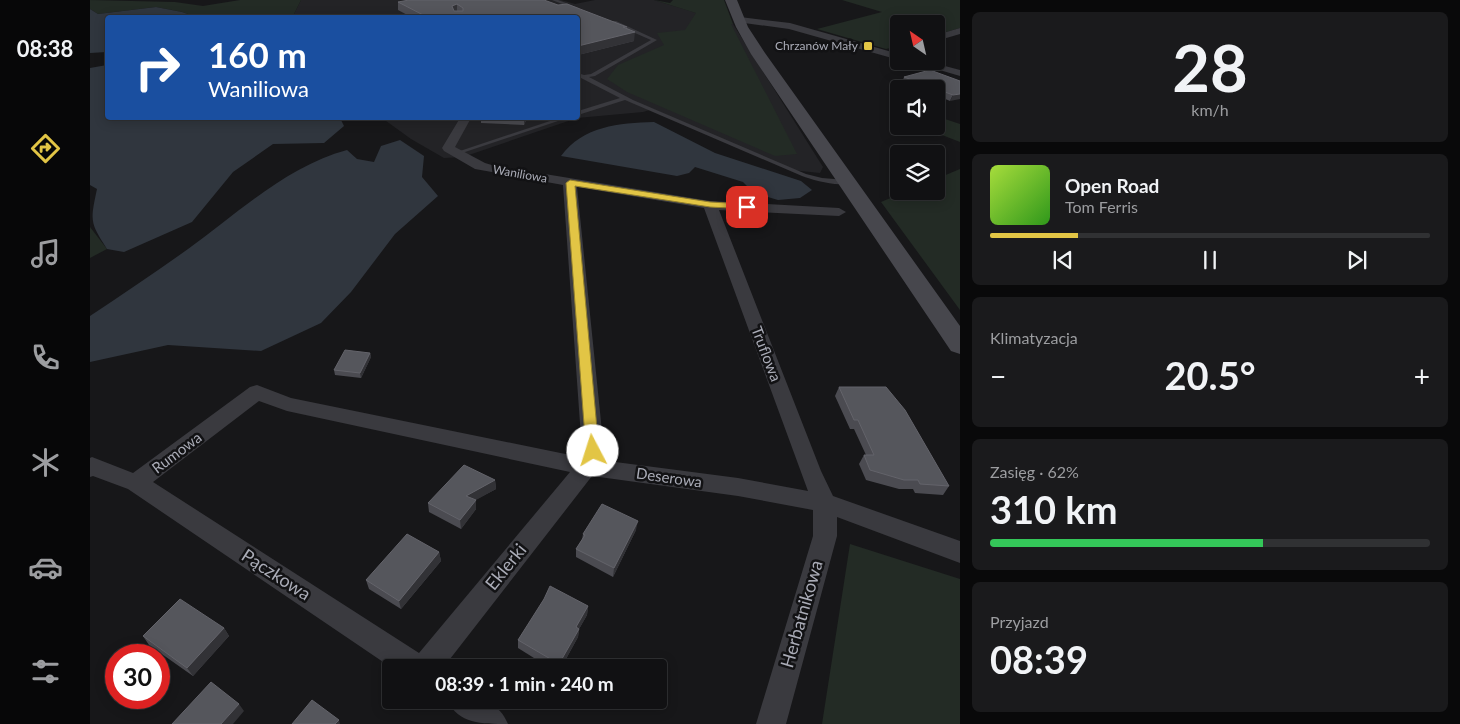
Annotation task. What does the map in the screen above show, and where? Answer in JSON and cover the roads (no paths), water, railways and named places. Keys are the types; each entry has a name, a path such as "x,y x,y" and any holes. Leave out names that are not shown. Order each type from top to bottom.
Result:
{"street":[{"path":"731,0 758,54 960,345"},
{"path":"740,20 790,26 890,55"},
{"path":"945,35 960,31"},
{"path":"884,53 890,51"},
{"path":"945,69 960,73"},
{"path":"457,153 448,148 464,120"},
{"name":"Waniliowa","path":"457,153 480,166 494,170 710,205 839,212"},
{"path":"570,183 593,451 587,467"},
{"name":"Truflowa","path":"710,205 810,472 825,503"},
{"name":"Deserowa","path":"257,392 287,404 587,467 738,487 825,503 960,552"},
{"name":"Rumowa","path":"90,468 92,466 136,483 257,392"},
{"name":"Eklerki","path":"433,659 587,467"},
{"name":"Pączkowa","path":"136,483 402,659"},
{"name":"Herbatnikowa","path":"771,724 824,536 825,503"},
{"path":"473,709 493,724"}],"lane":[{"path":"554,0 580,10"},
{"path":"580,75 593,75 655,40 607,20"},
{"path":"580,75 624,98 804,175 822,180 846,182"},
{"path":"580,112 624,98"},
{"path":"457,153 558,120"}],"place":[{"name":"Chrzanów Mały","path":"868,46"}]}
